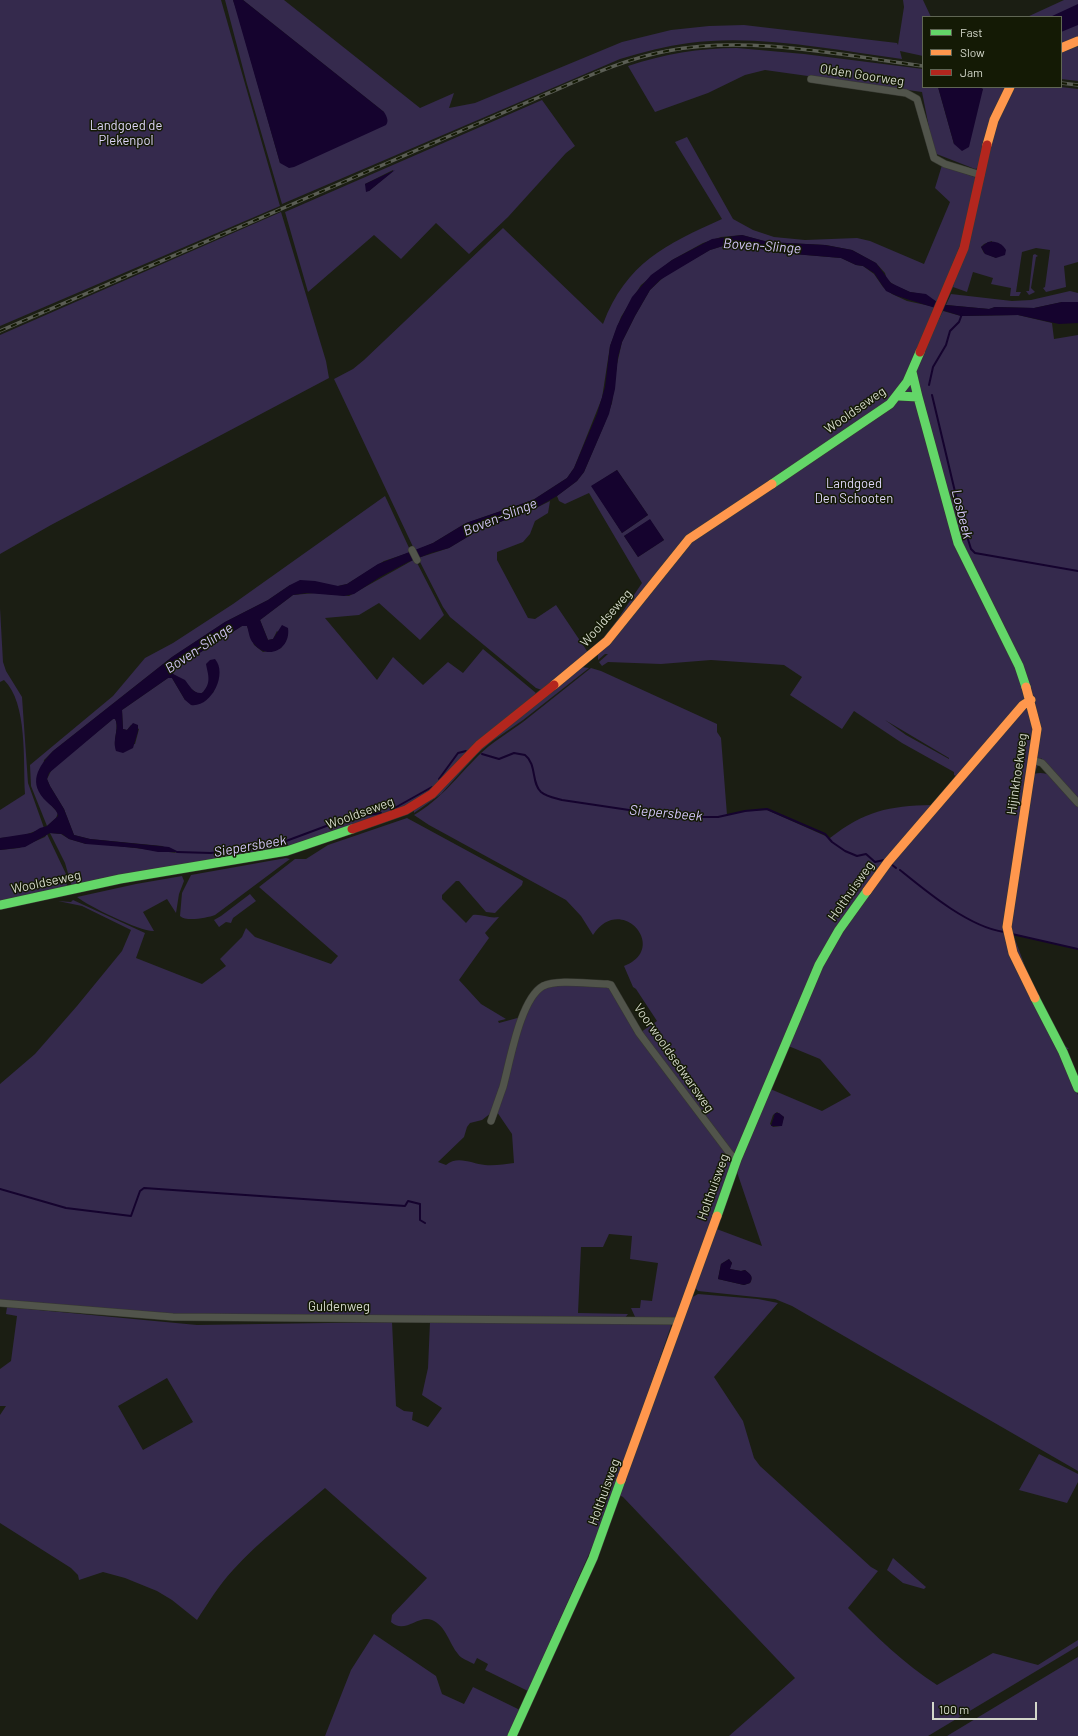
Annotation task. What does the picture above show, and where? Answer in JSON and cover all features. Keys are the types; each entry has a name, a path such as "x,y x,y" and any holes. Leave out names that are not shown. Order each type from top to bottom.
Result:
{"street":[{"path":"1062,48 1078,41"},
{"name":"Olden Goorweg","path":"811,79 906,93 917,99 934,158 945,164 981,175"},
{"name":"Wooldseweg","path":"0,905 120,879 287,851 318,842 417,804 442,784 479,745 593,654 607,641 689,538 890,404 899,396 912,372 962,253 996,115 1010,88"},
{"name":"Hijinkhoekweg","path":"912,372 956,536 1019,666 1031,700 1037,726 1008,927 1008,936 1020,970 1063,1054 1078,1088"},
{"path":"899,396 918,396"},
{"path":"412,550 418,560"},
{"name":"Holthuisweg","path":"512,1736 593,1558 737,1159 819,965 839,930 888,862 1023,705 1031,700"},
{"path":"1032,760 1042,763 1078,803"},
{"name":"Voorwooldsedwarsweg","path":"491,1121 503,1086 521,1019 536,992 544,986 554,984 606,984 611,985 639,1033 673,1080 731,1156 737,1159"},
{"name":"Guldenweg","path":"0,1303 173,1318 679,1321"}],"green space":[{"name":"Landgoed de Plekenpol","path":"0,0 221,0 280,206 0,326"},
{"path":"225,0 233,0 237,11 280,163 384,112 243,0 284,0 420,108 454,93 449,108 475,103 622,42 671,30 709,26 744,25 897,43 898,45 904,7 903,0 923,0 931,16 922,16 922,56 900,51 902,59 796,44 742,40 689,43 629,56 282,204 247,84"},
{"path":"1064,0 1078,0 1078,38 1062,45 1062,16 1029,16"},
{"path":"1078,44 1078,81 1062,79 1062,51"},
{"path":"737,48 804,54 922,69 922,88 938,88 954,144 983,89 981,88 1005,88 978,168 975,169 934,153 922,92 765,70 745,75 708,93 655,112 628,66 682,52"},
{"path":"1062,87 1078,89 1078,262 1064,266 1066,287 1046,292 1043,288 1045,287 1050,250 1036,248 1022,252 1016,292 1021,292 1019,296 1010,296 1011,288 991,284 993,278 973,272 967,292 953,287 998,117 1013,88","holes":["992,241 996,258 984,253 981,247"]},
{"path":"542,100 575,146 566,153 508,217 469,254 436,223 401,259 374,235 308,292 285,212","holes":["393,171 369,191 365,184"]},
{"path":"687,137 733,219 753,230 774,237 805,240 857,238 870,241 924,264 950,202 935,188 942,165 977,178 965,233 937,302 922,294 910,292 896,286 887,280 885,273 876,263 852,250 826,245 768,242 742,235 721,237 703,243 672,260 641,285 621,317 610,346 602,398 574,468 567,478 533,500 466,523 433,543 415,551 334,379 353,369 364,360 503,228 603,324 612,303 623,285 650,258 683,237 722,219 675,142"},
{"path":"281,212 326,361 329,378 51,525 0,554 0,335"},
{"name":"Landgoed Den Schooten","path":"723,246 750,247 782,253 841,258 856,265 863,266 874,274 883,287 892,294 907,301 935,307 935,312 929,324 935,327 943,311 961,316 1018,315 1052,323 1054,339 1078,335 1078,800 1041,758 1034,774 1041,773 1053,777 1064,787 1078,804 1078,949 1013,934 1029,977 1063,1044 1069,1049 1067,1049 1068,1052 1064,1051 1033,993 1019,963 1010,932 1031,783 1024,801 1005,930 1009,948 1016,966 1063,1059 1078,1095 1078,1471 792,1306 775,1299 698,1291 694,1286 714,1228 762,1246 736,1169 768,1088 822,1111 851,1095 820,1059 786,1045 821,965 841,932 889,864 969,770 964,768 964,770 886,861 837,929 807,986 737,1153 732,1152 641,1032 657,1021 636,989 633,987 624,966 637,958 642,948 642,937 636,928 627,921 616,919 604,923 593,935 581,916 566,900 429,825 414,815 441,795 489,746 523,722 591,668 601,671 717,724 717,732 721,738 727,815 745,811 767,810 830,838 866,816 878,812 902,807 932,805 956,776 954,775 954,772 902,743 854,711 842,729 790,695 802,677 784,665 711,660 661,664 608,662 602,666 599,662 608,654 605,654 598,660 598,653 595,653 642,583 589,493 565,504 559,501 557,496 577,481 584,472 612,403 617,364 622,342 650,290 666,275 710,250","holes":["617,470 648,515 622,533 592,486","650,520 664,540 638,557 624,536","885,720 949,759 906,735","777,1112 784,1117 781,1126 773,1127 770,1124 773,1115","729,1259 732,1263 729,1269 741,1271 745,1270 750,1274 752,1279 750,1283 744,1285 718,1279 721,1264"]},
{"path":"1035,254 1038,256 1036,257 1031,288 1035,292 1029,295 1026,291 1029,291 1033,255"},
{"path":"1070,291 1078,293 1078,302 1062,302 1034,308 995,307 989,309 946,305 951,294 1012,301 1031,300"},
{"path":"385,496 411,552 384,561 347,584 338,586 290,585 268,600 225,622 172,657 53,751 44,760 40,793 58,813 56,818 47,826 31,786 30,765 113,696 145,658 173,643 233,604"},
{"path":"550,501 548,513 535,521 530,534 523,542 497,552 497,560 528,618 535,619 556,605 589,654 542,690 536,688 450,617 443,607 418,558 449,548 479,530 534,509"},
{"path":"415,559 444,615 420,640 379,603 359,615 325,618 377,680 393,657 423,685 448,662 463,673 483,649 536,693 438,785 416,802 311,841 72,887 65,863 50,833 61,834 69,839 86,844 101,844 177,853 162,846 90,839 74,835 64,809 47,779 52,769 115,718 117,725 115,747 135,744 139,729 131,725 127,730 123,729 122,710 168,678 172,678 185,700 213,693 218,677 219,667 209,671 209,684 204,692 199,694 173,674 174,669 242,626 247,626 254,645 263,652 281,648 286,640 277,631 273,639 268,640 260,620 293,595 315,593 349,596"},
{"path":"0,608 3,662 6,671 22,697 28,783 44,828 22,836 0,838 0,810 25,794 24,750 21,718 12,690 4,680 0,682"},
{"path":"581,667 589,668 523,720 491,742 477,754 441,794 414,813 414,809 471,756"},
{"path":"407,818 523,881 522,885 495,913 486,912 459,881 456,881 442,895 442,899 466,923 473,915 499,917 485,933 489,938 459,980 481,1004 506,1019 498,1021 499,1023 521,1017 503,1080 491,1113 482,1120 470,1123 464,1137 438,1162 446,1165 460,1160 489,1165 514,1163 512,1134 497,1112 514,1046 527,1011 535,998 544,989 549,987 565,985 608,986 733,1162 676,1317 636,1319 631,1308 640,1308 641,1300 652,1301 658,1263 630,1259 632,1236 609,1234 603,1247 581,1247 578,1313 628,1314 624,1319 205,1317 0,1301 0,1084 35,1054 77,1006 122,951 131,930 82,906 58,901 71,902 73,900 145,933 136,958 202,984 226,966 220,959 242,937 246,928 255,937 331,964 338,956 259,887 295,859 306,859 328,845"},
{"path":"47,834 66,874 67,886 0,902 0,850 19,848 45,837"},
{"path":"286,858 290,859 215,915 192,919 183,918 180,916 182,893 191,875"},
{"path":"182,876 184,881 179,894 176,913 167,899 143,912 154,931 138,927 115,918 77,897 136,884"},
{"path":"250,894 256,901 233,918 231,923 226,922 219,927 214,920"},
{"path":"698,1294 758,1299 778,1303 714,1377 743,1421 754,1458 760,1466 871,1567 878,1571 848,1608 880,1639 913,1668 937,1685 993,1653 1038,1665 1078,1640 1078,1646 928,1736 729,1736 795,1678 623,1497 619,1495 689,1299"},
{"path":"7,1307 197,1325 392,1322 396,1406 404,1411 413,1412 412,1420 428,1427 442,1408 422,1395 428,1368 430,1322 672,1323 605,1518 528,1691 485,1670 488,1664 477,1658 474,1664 459,1656 441,1626 432,1620 427,1619 401,1626 391,1622 392,1615 427,1578 325,1488 243,1559 223,1582 197,1620 172,1600 157,1591 125,1578 103,1572 79,1580 78,1575 71,1568 0,1523 0,1415 6,1406 0,1406 0,1369 11,1361 17,1316 6,1314","holes":["167,1378 193,1422 143,1450 118,1406"]},
{"path":"1039,1454 1078,1474 1078,1482 1067,1503 1019,1490"},
{"path":"893,1558 926,1587 924,1589 903,1583 887,1570"},
{"path":"374,1634 436,1676 442,1694 464,1704 473,1687 520,1710 507,1736 325,1736 351,1670"},
{"path":"1078,1657 1078,1736 947,1736"}],"water":[{"path":"233,0 243,0 384,112 387,119 386,125 294,167 289,168 280,163"},
{"path":"1078,4 1078,25 1062,32 1062,16 1052,16"},
{"path":"938,88 983,89 969,147 962,151 954,144"},
{"path":"395,170 369,191 366,192 365,184"},
{"name":"Boven-Slinge","path":"742,235 768,242 825,245 852,250 876,263 891,283 910,292 926,294 937,302 946,305 989,309 995,307 1034,308 1062,302 1078,302 1078,323 1059,324 1018,315 961,316 897,296 886,291 874,273 863,266 856,265 841,258 782,253 750,247 723,246 710,250 660,280 650,290 635,316 622,342 618,357 615,389 609,414 584,472 577,481 557,496 534,509 479,530 449,548 408,562 380,577 354,594 344,596 307,593 293,595 260,620 268,640 273,639 282,625 288,628 286,642 282,647 272,652 266,652 260,649 251,640 247,626 242,626 174,669 173,674 185,680 194,691 202,693 208,682 206,664 210,660 215,659 219,665 220,673 215,689 211,696 205,701 191,705 185,700 172,678 168,678 122,710 123,729 127,730 133,723 138,725 138,731 133,748 123,753 116,751 115,742 117,726 115,719 113,719 49,773 47,779 64,809 74,835 90,839 169,847 179,852 158,852 137,848 86,844 69,839 62,834 50,833 25,847 0,850 0,838 32,833 47,826 58,816 55,810 41,795 37,788 36,782 39,769 53,751 172,657 225,622 268,600 300,580 315,581 338,586 347,584 378,564 433,543 466,523 533,500 567,478 574,468 597,414 605,387 610,346 617,326 632,297 651,275 672,260 712,239"},
{"path":"988,242 996,242 1001,244 1006,250 1005,255 996,258 985,254 981,247"},
{"path":"617,470 648,515 622,533 591,486"},
{"path":"650,519 664,540 638,557 624,536"},
{"path":"775,1113 779,1113 784,1117 782,1126 771,1126"},
{"path":"729,1259 732,1263 730,1269 741,1271 745,1270 750,1274 750,1283 744,1285 718,1279 721,1264"}],"waterway":[{"name":"Losbeek","path":"929,385 933,367 946,345 950,331 959,322 962,314"},
{"name":"Losbeek","path":"932,395 961,517 971,549 975,553 1078,571"},
{"name":"Siepersbeek","path":"439,779 458,753 466,751"},
{"name":"Siepersbeek","path":"482,754 499,759 514,753 525,755 529,759 533,768 538,788 543,794 554,798 676,817 718,817 745,811 767,809 825,834 832,842 845,851 857,856 866,854 875,862 884,860"},
{"name":"Siepersbeek","path":"391,810 432,787"},
{"name":"Siepersbeek","path":"177,852 211,853 278,844 329,825 362,816 381,813"},
{"name":"Siepersbeek","path":"891,864 896,868"},
{"name":"Siepersbeek","path":"900,870 936,898 963,916 991,929 1004,932"},
{"name":"Siepersbeek","path":"1012,934 1078,949"},
{"path":"0,1189 66,1208 131,1216 140,1191 144,1188 405,1206 408,1201 420,1204 420,1220 425,1223"}],"railway":[{"path":"0,331 574,82 651,54 698,47 730,45 762,46 795,48 922,66"},
{"path":"1062,83 1078,85"}],"traffic: fast":[{"path":"772,484 890,404 907,382 920,352"},
{"path":"912,372 918,397"},
{"path":"899,396 918,397 958,543 1019,666 1026,687"},
{"path":"0,905 120,879 287,851 352,829"},
{"path":"717,1216 737,1159 819,965 839,930 867,891"},
{"path":"1035,998 1063,1052 1078,1088"},
{"path":"512,1736 593,1558 621,1480"}],"traffic: slow":[{"path":"1062,48 1078,41"},
{"path":"987,145 994,120 1010,88"},
{"path":"554,685 607,641 689,539 772,484"},
{"path":"1026,687 1037,729 1007,927 1013,953 1035,998"},
{"path":"867,891 888,862 1023,705 1031,700"},
{"path":"621,1480 717,1216"}],"traffic: jam":[{"path":"920,352 964,248 987,145"},
{"path":"352,829 406,810 432,794 479,745 554,685"}]}
